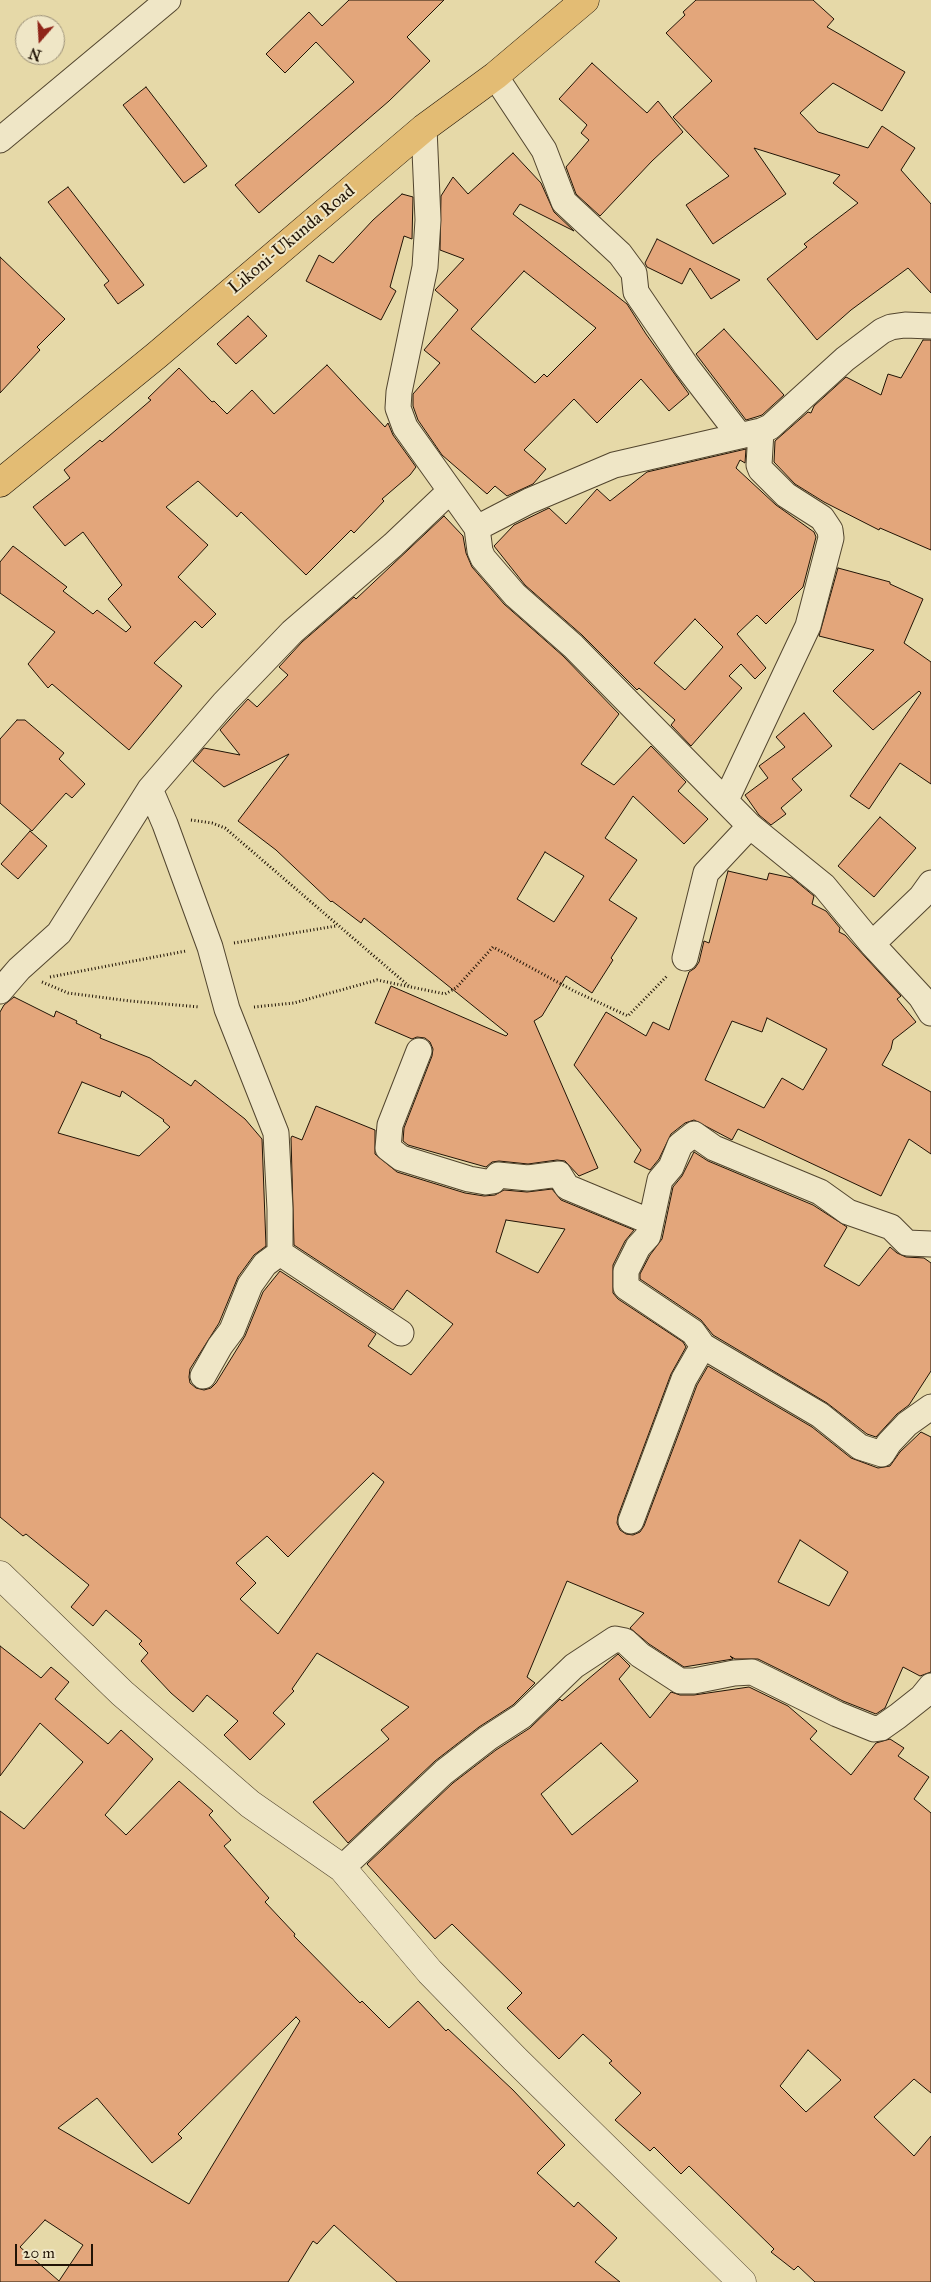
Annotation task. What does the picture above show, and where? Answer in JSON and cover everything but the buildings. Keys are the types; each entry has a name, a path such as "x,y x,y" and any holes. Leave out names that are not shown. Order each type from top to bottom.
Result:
{"highway":[{"name":"Likoni-Ukunda Road","path":"0,483 157,355 424,128 495,76 585,0"}],"street":[{"path":"0,140 168,0"},
{"path":"495,76 544,150 564,202 620,254 634,273 636,292 687,367 751,434 761,470 786,495 822,518 830,530 831,538 808,626 726,800"},
{"path":"424,128 428,220 425,267 398,408 405,427 450,492 478,528 480,551 483,558 515,595 573,646 750,826 824,886 872,944 921,997 931,1013"},
{"path":"478,528 529,501 614,465 751,434 770,427 845,359 882,331 891,327 906,325 931,326"},
{"path":"0,990 19,969 59,933 150,790 224,703 292,632 393,546 450,492"},
{"path":"150,790 165,824 210,946 227,1009 276,1134 280,1253"},
{"path":"685,958 706,873 750,826"},
{"path":"872,944 921,897 931,883"},
{"path":"420,1051 390,1125 388,1148 401,1158 469,1179 486,1182 493,1182 498,1175 528,1178 559,1174 567,1187 651,1222"},
{"path":"931,1244 906,1243 891,1227 848,1212 820,1192 714,1148 694,1134 680,1145 671,1167 660,1180 648,1236 638,1247 626,1271 626,1287 693,1332 704,1346 820,1415 860,1447 882,1454 889,1443 907,1424 931,1407"},
{"path":"280,1253 401,1334"},
{"path":"203,1376 220,1346 232,1330 250,1285 265,1264 280,1253"},
{"path":"631,1521 684,1379 704,1346"},
{"path":"0,1575 122,1693 250,1804 342,1868 443,1985 515,2059 742,2282"},
{"path":"342,1868 444,1772 488,1738 522,1716 574,1666 615,1639 625,1641 640,1655 680,1682 752,1672 837,1714 874,1729 881,1728 898,1716 922,1697 931,1686"}],"path":[{"path":"165,824 181,820 196,820 225,828 410,987"},
{"path":"377,980 445,994 451,992 493,947 574,991 628,1016 685,958"}]}
